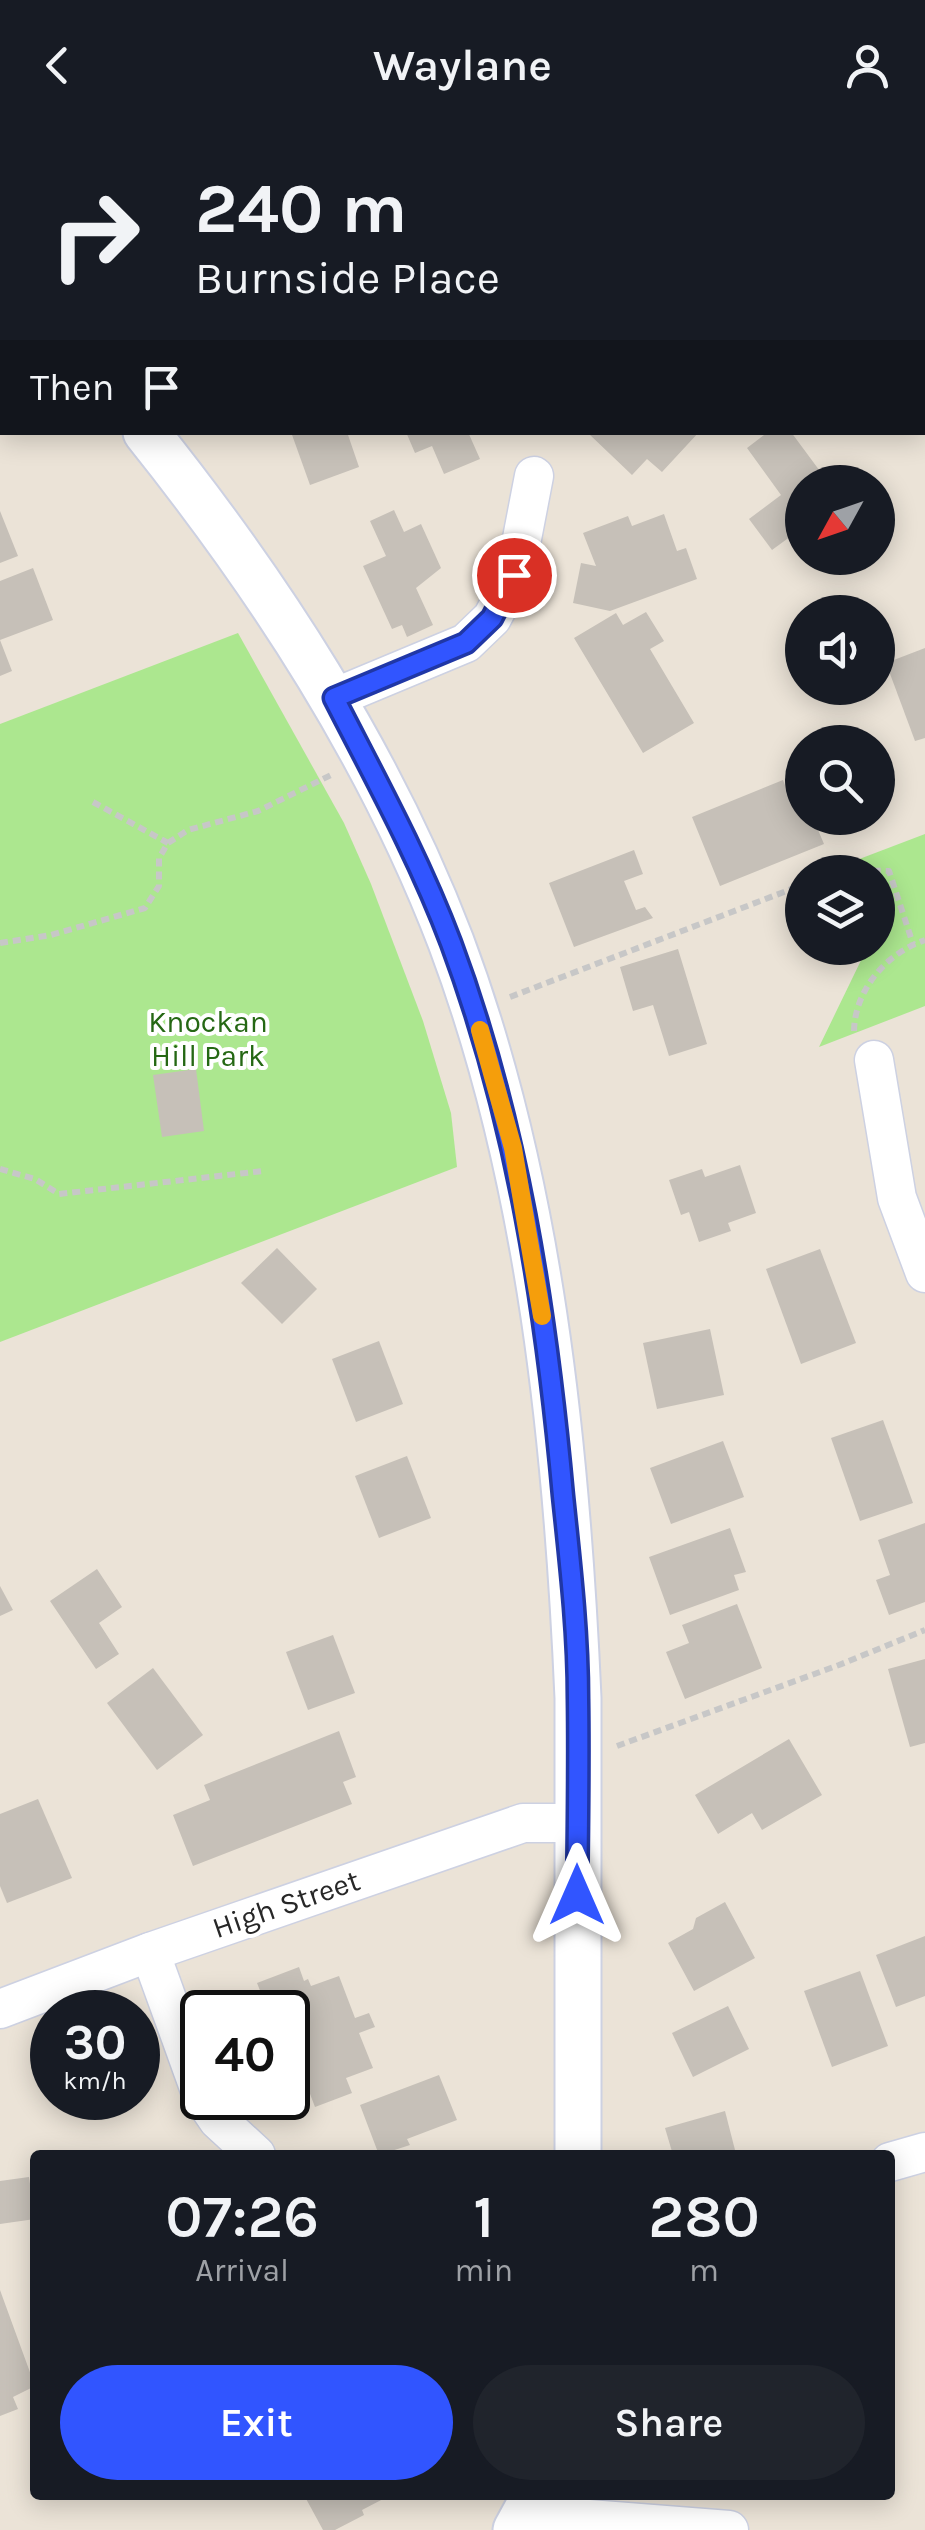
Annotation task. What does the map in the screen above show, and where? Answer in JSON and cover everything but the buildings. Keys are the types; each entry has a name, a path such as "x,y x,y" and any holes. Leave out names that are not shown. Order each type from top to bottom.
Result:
{"street":[{"path":"148,435 239,554 334,698 422,872 475,1012 513,1148 544,1331 575,1626 578,2150"},
{"path":"334,698 466,643 492,618 514,575 534,476"},
{"path":"874,1060 897,1198 925,1273"},
{"name":"High Street","path":"0,2009 150,1952 523,1823 578,1823"},
{"path":"150,1952 180,2034"},
{"path":"218,2120 251,2150"},
{"path":"895,2161 925,2152"},
{"path":"526,2513 729,2530"}],"path":[{"path":"0,943 51,935 145,908 159,886 159,858 168,843 188,830 258,811 364,758"},
{"path":"94,802 168,843"},
{"path":"475,1012 785,890"},
{"path":"895,891 913,944"},
{"path":"874,1060 854,1036 854,1022 882,964 925,940"},
{"path":"0,1169 35,1179 59,1194 263,1171"},
{"path":"578,1760 925,1630"}],"green space":[{"name":"Knockan Hill Park","path":"238,633 344,823 371,884 423,1021 451,1113 457,1167 0,1342 0,724"},
{"path":"925,834 925,1006 819,1047 859,965 895,965 895,855 870,855"}],"slow traffic":[{"path":"480,1030 513,1148 542,1316"}],"route":[{"path":"514,575 492,618 466,643 334,698 422,872 451,942 485,1045 521,1187 559,1448 575,1626 577,1895"}]}
